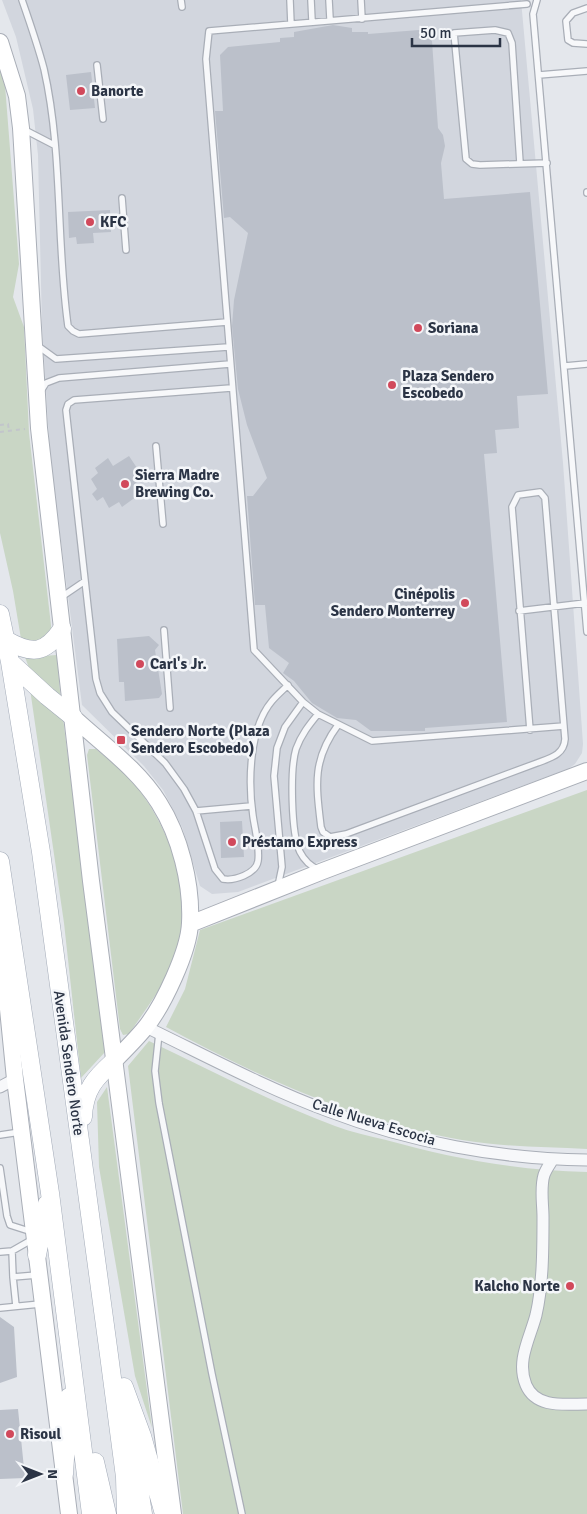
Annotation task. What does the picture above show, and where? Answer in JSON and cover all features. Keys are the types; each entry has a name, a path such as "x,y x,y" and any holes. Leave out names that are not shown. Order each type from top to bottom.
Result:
{"main road":[{"name":"Avenida Sendero Norte","path":"0,614 10,662 41,852 125,1477 126,1514"},
{"path":"6,640 19,648 42,650 53,642 62,629"},
{"path":"10,662 73,717"},
{"path":"2,875 50,1191 91,1514"},
{"path":"86,1178 83,1118 86,1093 96,1077 114,1061"},
{"path":"35,1242 50,1191"},
{"path":"50,1191 67,1241 95,1465 107,1514"},
{"path":"109,1355 124,1387 142,1436 164,1514"},
{"path":"64,1474 73,1364"},
{"path":"124,1387 144,1514"}],"street":[{"path":"0,42 17,96 21,128 39,428 114,1061 172,1514"},
{"path":"73,717 136,775 159,803 178,844 183,864 190,924 176,972 152,1030 114,1061"},
{"path":"190,924 323,871 587,771"},
{"path":"2,875 0,922 15,1079 69,1514"},
{"name":"Calle Nueva Escocia","path":"152,1030 244,1075 329,1112 406,1135 460,1147 487,1152 553,1159 587,1160"},
{"path":"0,1087 15,1079"},
{"path":"553,1159 544,1176 539,1290 536,1315 528,1339 523,1369 526,1385 532,1394 542,1401 557,1404 587,1404"}],"lane":[{"path":"22,0 44,70 54,145 68,326 79,334 227,322"},
{"path":"290,0 291,24"},
{"path":"311,0 312,21"},
{"path":"329,0 330,19"},
{"path":"361,0 362,18"},
{"path":"480,0 481,7"},
{"path":"533,14 537,0"},
{"path":"564,726 377,742 364,738 318,714 257,655 252,645 231,388 206,59 209,30 527,2 533,14 539,75 587,632"},
{"path":"587,8 572,13 566,21 568,40 573,43 587,44"},
{"path":"520,163 512,43 508,33 495,30 454,33 466,159 472,164 547,163"},
{"path":"97,65 103,119"},
{"path":"539,75 587,71"},
{"path":"21,128 54,145"},
{"path":"122,198 126,250"},
{"path":"33,343 56,359 228,346"},
{"path":"38,395 46,383 59,378 230,364"},
{"path":"565,366 587,364"},
{"path":"231,388 74,400 68,404 68,428 96,679 100,693 112,712 165,763 184,789 196,811 216,873 221,878 228,880 253,870 258,861 252,806 251,771 258,728 271,702 288,684"},
{"path":"156,446 163,524"},
{"path":"338,725 320,756 317,776 321,827 326,835 335,837 555,756 565,744 564,726 552,607 545,498 540,492 520,493 513,501 511,512 530,730"},
{"path":"59,599 85,581"},
{"path":"519,611 585,603"},
{"path":"164,630 170,708"},
{"path":"274,891 280,882 282,874 274,776 277,748 285,727 304,702"},
{"path":"318,714 305,730 297,747 293,765 292,794 296,843 310,865 323,871"},
{"path":"196,811 252,806"},
{"path":"152,1030 159,1103 212,1374 242,1514"},
{"path":"0,1135 22,1132"},
{"path":"0,1168 10,1225 35,1242"},
{"path":"0,1252 12,1251 35,1242"},
{"path":"12,1251 16,1306"},
{"path":"13,1277 39,1275"},
{"path":"0,1308 43,1303"}],"path":[{"path":"0,425 8,424 9,431"},
{"path":"0,432 39,428"}],"shaded area":[{"path":"2,0 521,0 563,463 583,744 582,753 575,764 568,769 238,892 212,894 200,886 182,827 163,790 144,766 82,705 50,456 42,326 38,155 33,109 16,37"}],"green space":[{"path":"0,68 5,85 19,264 13,297 24,327 29,433 52,634 30,644 21,639 0,533"},
{"path":"57,655 61,703 29,668 25,657"},
{"path":"30,689 63,718 105,1052 81,1078 64,923"},
{"path":"89,749 96,749 125,774 136,785 153,810 173,854 183,901 183,924 179,948 170,970 129,1034 123,1035 120,1029 87,755"},
{"path":"587,790 587,1149 493,1144 462,1140 385,1122 347,1110 273,1080 166,1027 185,989 200,930"},
{"path":"149,1041 264,1096 311,1117 347,1130 435,1152 485,1162 536,1169 587,1172 587,1514 183,1514 128,1066"},
{"path":"107,1087 152,1428 135,1376 99,1167 97,1102"}],"building":[{"name":"Plaza Sendero Escobedo","path":"333,25 352,28 352,32 368,32 368,34 419,30 432,41 438,128 443,135 445,146 441,163 444,199 530,192 548,394 517,396 519,428 495,430 497,453 484,454 507,722 425,728 425,731 371,731 356,720 337,718 312,703 294,681 283,673 289,663 269,648 265,605 255,605 247,496 253,496 267,478 247,425 238,389 232,326 234,300 248,233 230,217 224,218 215,111 223,111 220,55 228,47 280,42 280,38 294,37 294,32"},
{"name":"Banorte","path":"91,72 95,108 70,110 66,75"},
{"name":"KFC","path":"110,210 111,232 93,233 94,243 77,244 76,237 69,238 68,212"},
{"path":"129,456 145,480 139,484 144,491 122,507 119,502 109,508 103,497 97,501 92,494 97,489 91,479 98,473 95,468 108,458 113,466"},
{"name":"Carl's Jr.","path":"149,636 159,645 155,650 162,694 159,698 125,701 124,682 119,682 117,639"},
{"path":"242,821 244,857 221,858 220,822"},
{"path":"0,1317 14,1327 17,1377 0,1383"},
{"name":"Risoul","path":"18,1409 25,1478 0,1479 0,1410"}],"place":[{"name":"Banorte","path":"81,91"},
{"name":"KFC","path":"90,222"},
{"name":"Soriana","path":"418,328"},
{"name":"Plaza Sendero Escobedo","path":"392,385"},
{"name":"Sierra Madre Brewing Co.","path":"125,484"},
{"name":"Cinépolis Sendero Monterrey","path":"465,603"},
{"name":"Carl's Jr.","path":"140,664"},
{"name":"Sendero Norte (Plaza Sendero Escobedo)","path":"121,740"},
{"name":"Préstamo Express","path":"232,842"},
{"name":"Kalcho Norte","path":"570,1286"},
{"name":"Risoul","path":"10,1434"}]}
